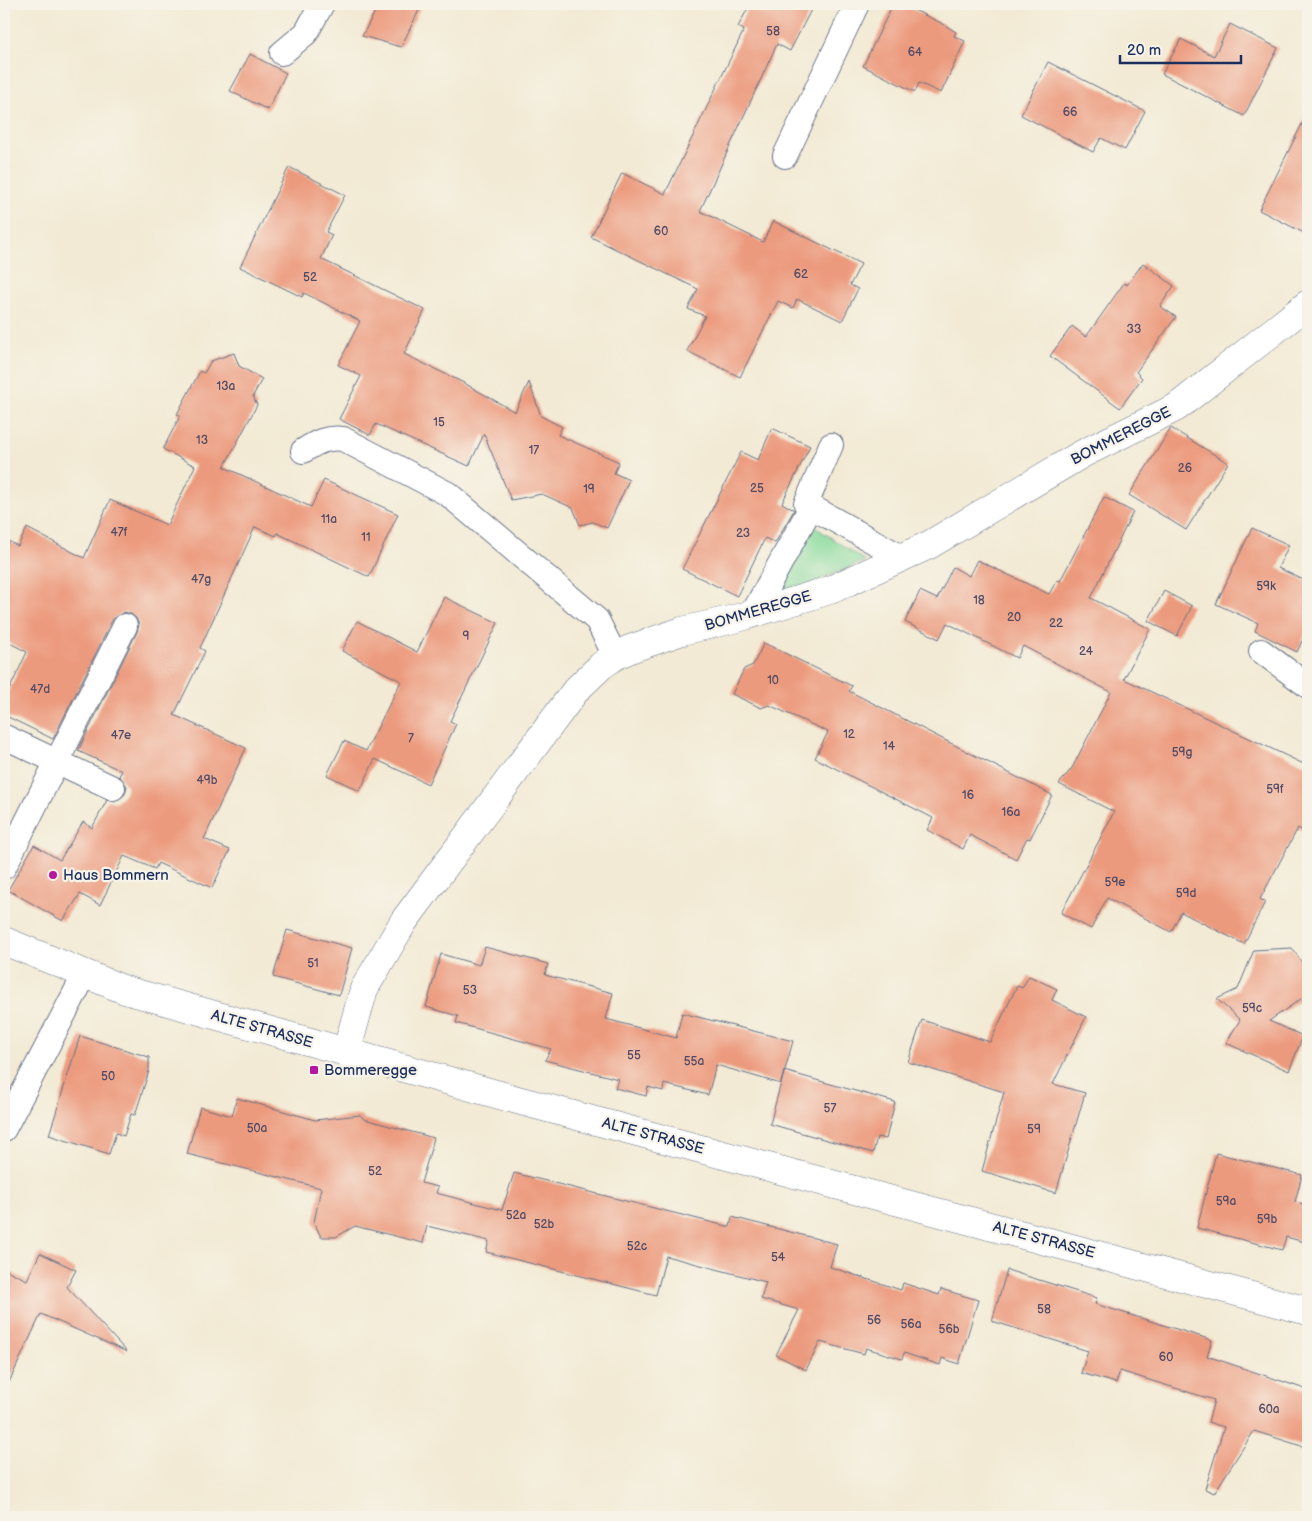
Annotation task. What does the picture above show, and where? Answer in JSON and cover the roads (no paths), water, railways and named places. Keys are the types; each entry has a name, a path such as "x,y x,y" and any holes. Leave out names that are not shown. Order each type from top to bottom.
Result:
{"street":[{"name":"BOMMEREGGE","path":"346,1052 364,990 404,921 576,690 601,666 615,656 682,632 830,590 903,558 1082,454 1177,407 1308,304"},
{"name":"ALTE STRASSE","path":"4,941 125,990 346,1052 1308,1311"}],"lane":[{"path":"282,53 306,33 322,4"},
{"path":"784,156 857,4"},
{"path":"303,451 319,441 330,438 342,439 448,494 597,620 615,656"},
{"path":"831,445 806,504 903,558"},
{"path":"753,613 811,507"},
{"path":"4,868 125,626"},
{"path":"1261,651 1308,686"},
{"path":"5,736 113,788"},
{"path":"4,1129 85,974"}],"place":[{"name":"Haus Bommern","path":"53,875"},
{"name":"Bommeregge","path":"314,1070"}]}
